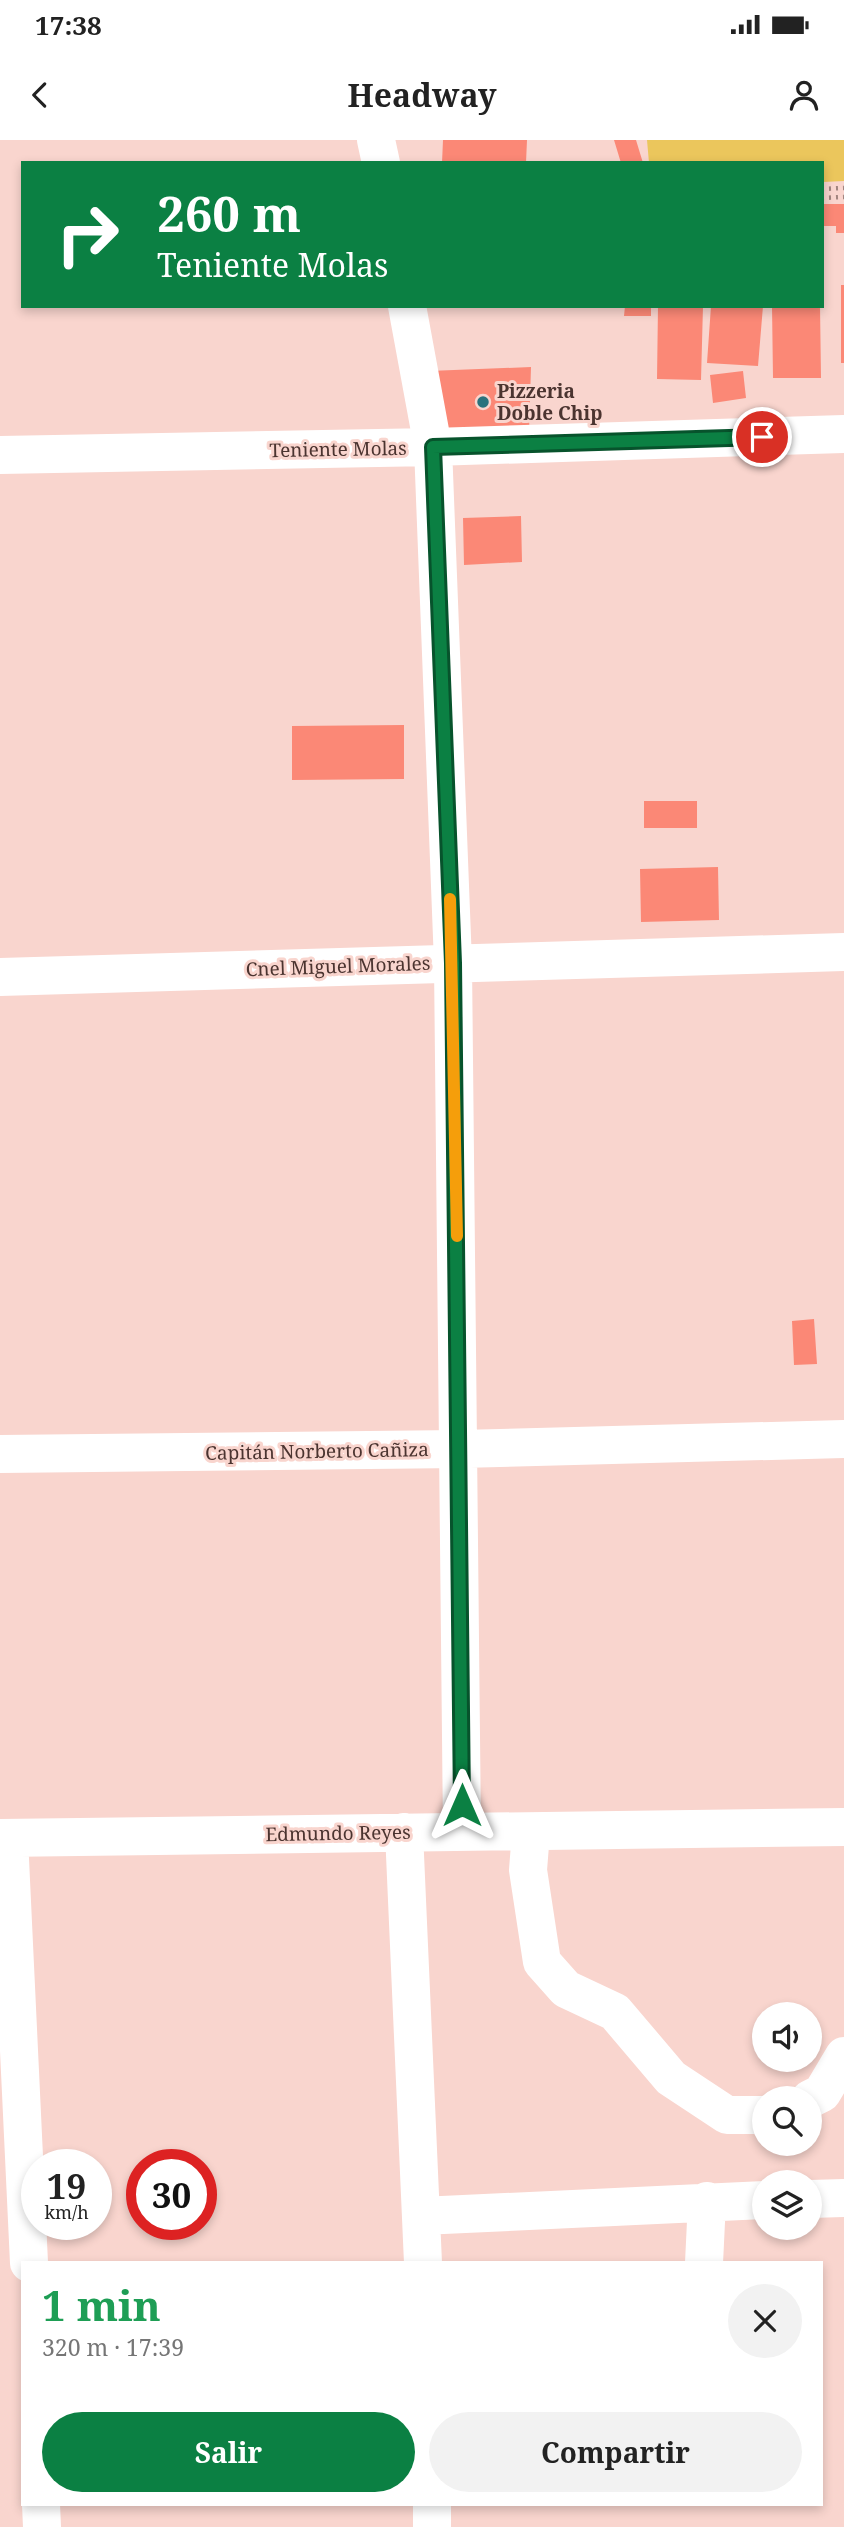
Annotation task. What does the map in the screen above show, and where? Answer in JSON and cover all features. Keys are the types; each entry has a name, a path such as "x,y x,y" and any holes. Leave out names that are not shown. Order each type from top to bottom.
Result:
{"street":[{"path":"376,140 381,161"},
{"path":"407,308 433,447 453,963 462,1832"},
{"name":"Teniente Molas","path":"0,455 433,447 844,434"},
{"name":"Cnel Miguel Morales","path":"0,977 844,952"},
{"name":"Capitán Norberto Cañiza","path":"0,1454 460,1449 844,1439"},
{"name":"Edmundo Reyes","path":"4,1838 844,1827"},
{"path":"404,1832 423,2261"},
{"path":"531,1832 528,1870 542,1962 566,1989 615,2012 671,2078 727,2115 752,2115"},
{"path":"4,1838 29,2261"},
{"path":"822,2093 844,2056"},
{"path":"822,2199 844,2198"},
{"path":"421,2216 752,2200"},
{"path":"704,2261 707,2201"},
{"path":"41,2506 42,2527"},
{"path":"432,2506 432,2527"}],"path":[{"path":"824,189 844,188"},
{"path":"824,198 844,197"}],"shaded area":[{"path":"647,140 844,140 844,181 824,182 824,161 649,161"}],"building":[{"path":"443,140 527,140 526,161 442,161"},
{"path":"614,140 636,140 642,161 620,161"},
{"path":"824,204 844,204 844,233 836,233 836,226 824,226"},
{"path":"841,285 844,285 844,363 841,363"},
{"path":"625,308 651,308 651,316 624,316"},
{"path":"658,308 703,308 701,380 657,379"},
{"path":"711,308 763,308 758,366 707,363"},
{"path":"772,308 820,308 821,378 773,378"},
{"name":"Pizzeria Doble Chip","path":"531,367 529,433 442,439 429,371"},
{"path":"743,371 746,398 713,403 710,375"},
{"path":"521,516 522,562 464,565 463,518"},
{"path":"404,725 404,779 292,780 292,726"},
{"path":"644,801 697,801 697,828 644,828"},
{"path":"718,867 719,920 641,922 640,869"},
{"path":"814,1319 817,1364 794,1365 792,1321"}],"slow traffic":[{"path":"450,899 457,1236"}],"place":[{"name":"Pizzeria Doble Chip","path":"483,402"}],"route":[{"path":"462,1805 453,963 433,447 762,437"}]}
